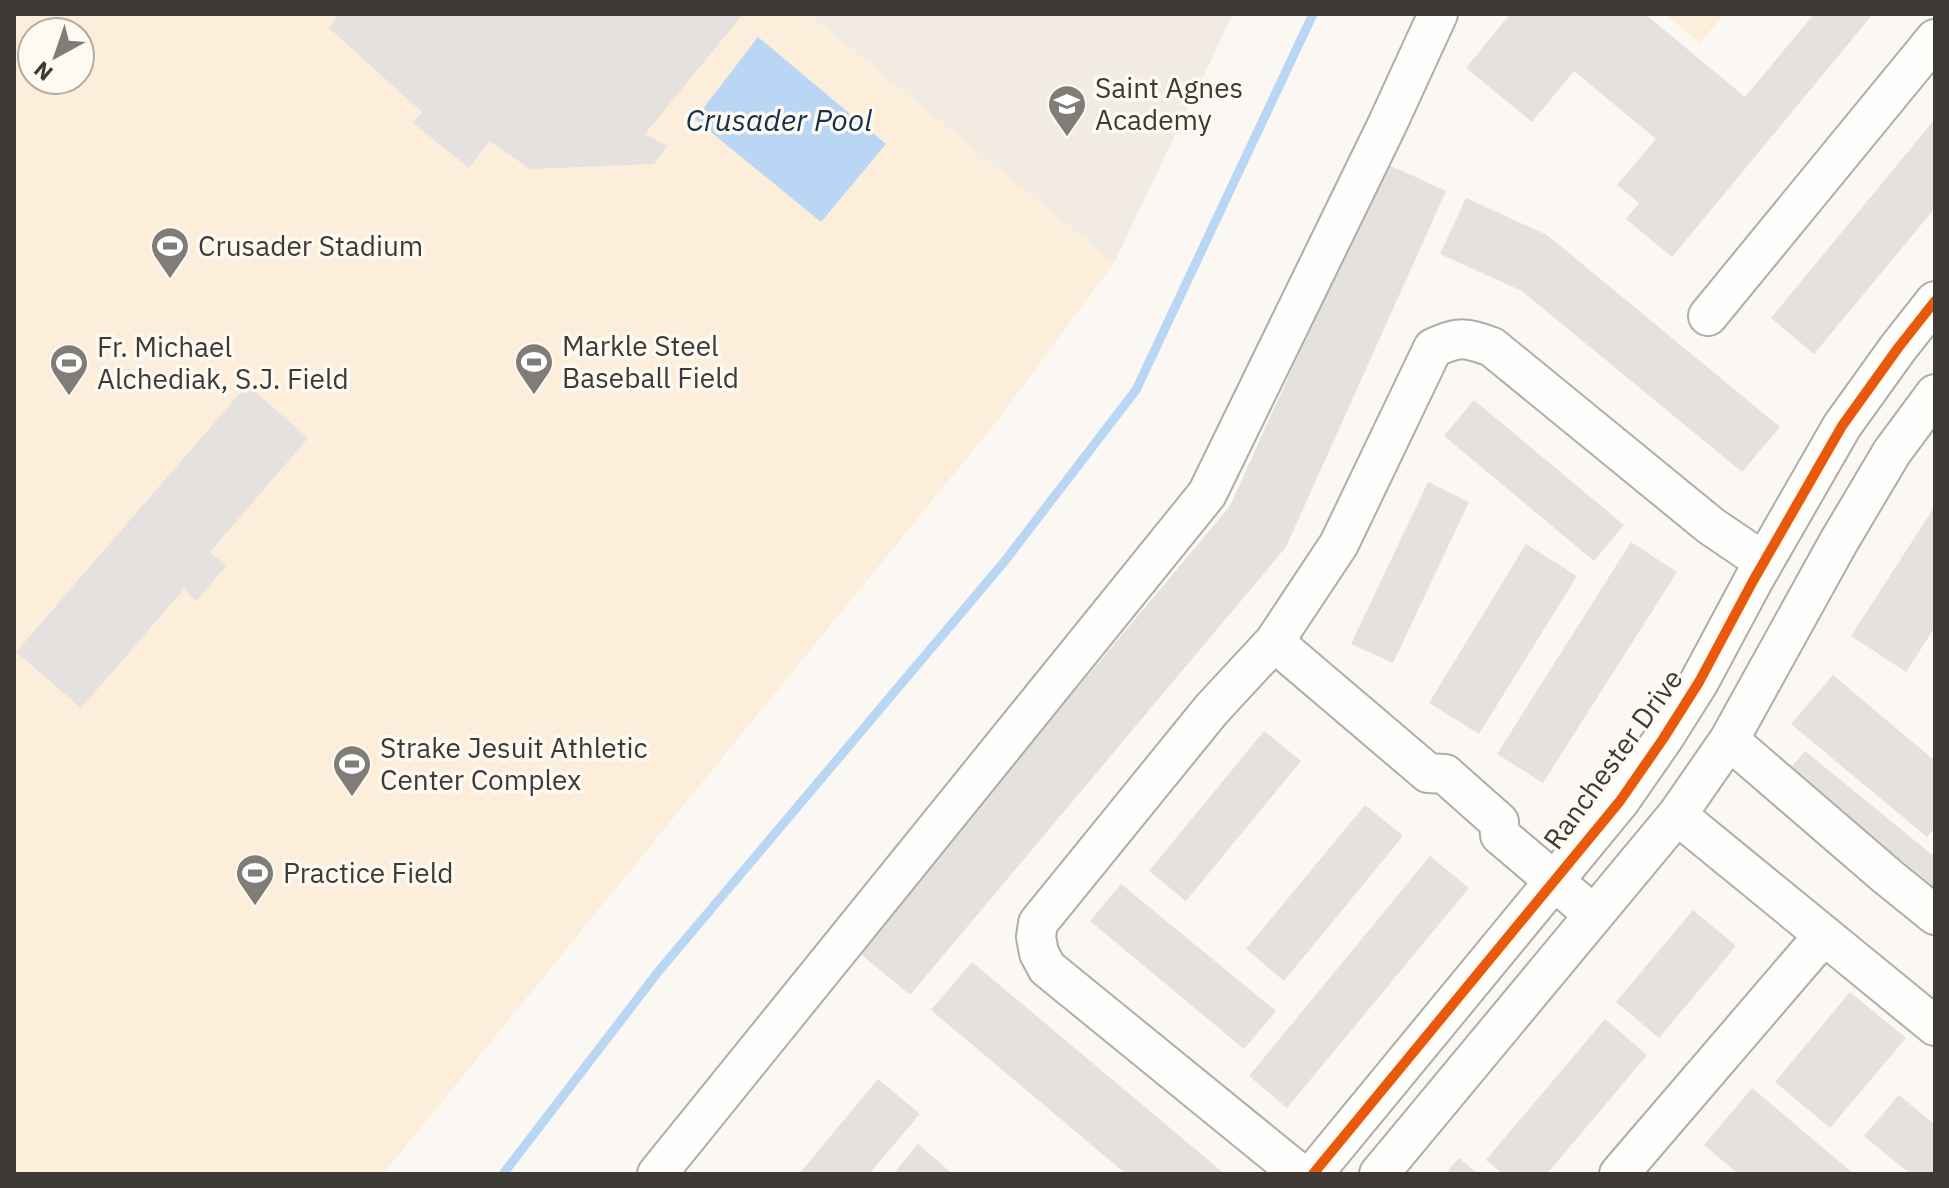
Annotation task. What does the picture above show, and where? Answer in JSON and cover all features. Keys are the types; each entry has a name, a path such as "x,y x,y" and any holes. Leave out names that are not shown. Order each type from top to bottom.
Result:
{"street":[{"path":"657,1174 1207,494 1438,14"},
{"path":"1708,316 1935,39"},
{"name":"Ranchester Drive","path":"1313,1174 1620,801 1699,682 1842,426 1935,301"},
{"path":"1300,1174 1047,968 1039,953 1036,937 1038,923 1211,710 1274,642 1339,544 1433,348 1452,340 1468,339 1492,347 1711,526 1764,562"},
{"path":"1379,1174 1677,815 1729,740 1892,452 1935,394"},
{"path":"1842,426 1892,452"},
{"path":"1274,642 1428,773 1445,774 1499,822 1500,835 1594,915"},
{"path":"1729,740 1935,915"},
{"path":"1677,815 1935,1026"},
{"path":"1619,1174 1824,935"}],"shaded area":[{"name":"Strake Jesuit Athletic Center Complex","path":"14,14 808,14 1114,263 997,421 383,1174 14,1174"},
{"name":"Saint Agnes Academy","path":"808,14 1233,14 1114,263"},
{"path":"1665,14 1724,14 1700,43"}],"water":[{"name":"Crusader Pool","path":"758,37 886,144 821,222 695,119"}],"building":[{"path":"339,14 743,14 645,134 667,146 654,164 530,169 490,141 469,168 413,123 422,112 329,28"},
{"path":"1510,14 1645,14 1745,97 1814,14 1873,14 1672,257 1626,219 1639,203 1617,185 1656,139 1574,71 1532,122 1466,68"},
{"path":"1935,119 1935,208 1814,354 1771,318"},
{"path":"1385,163 1446,191 1286,547 910,995 857,951 1230,506"},
{"path":"1466,198 1547,235 1780,427 1742,472 1522,291 1440,254"},
{"path":"247,385 308,438 210,552 226,566 196,601 184,589 81,708 16,652"},
{"path":"1474,400 1624,525 1594,561 1444,436"},
{"path":"1428,482 1469,502 1393,663 1351,644"},
{"path":"1935,506 1935,627 1906,672 1851,636"},
{"path":"1631,542 1677,572 1543,783 1497,754"},
{"path":"1526,544 1577,576 1479,734 1429,703"},
{"path":"1833,675 1935,761 1935,828 1927,837 1791,724"},
{"path":"1264,731 1301,761 1186,901 1149,871"},
{"path":"1805,751 1935,857 1935,889 1790,769"},
{"path":"1365,805 1403,836 1284,981 1246,949"},
{"path":"1430,856 1469,888 1287,1108 1249,1076"},
{"path":"1121,884 1276,1011 1244,1049 1090,921"},
{"path":"1693,910 1736,946 1659,1038 1616,1002"},
{"path":"972,962 1225,1174 1126,1174 931,1010"},
{"path":"1850,992 1906,1038 1830,1128 1775,1082"},
{"path":"1605,1019 1647,1055 1547,1174 1503,1174 1486,1160"},
{"path":"878,1079 920,1114 869,1174 799,1174"},
{"path":"1752,1088 1854,1174 1738,1174 1704,1145"},
{"path":"1899,1095 1935,1125 1935,1174 1910,1174 1864,1136"},
{"path":"918,1144 953,1174 893,1174"},
{"path":"1459,1158 1478,1174 1445,1174"}],"waterway":[{"path":"503,1174 658,972 1004,562 1136,390 1313,14"}],"cycle path":[{"path":"1313,1174 1620,801 1699,682 1842,426 1935,301"}],"place":[{"name":"Saint Agnes Academy","path":"1067,138"},
{"name":"Crusader Stadium","path":"170,280"},
{"name":"Markle Steel Baseball Field","path":"534,396"},
{"name":"Fr. Michael Alchediak, S.J. Field","path":"69,397"},
{"name":"Strake Jesuit Athletic Center Complex","path":"352,798"},
{"name":"Practice Field","path":"255,907"}]}
